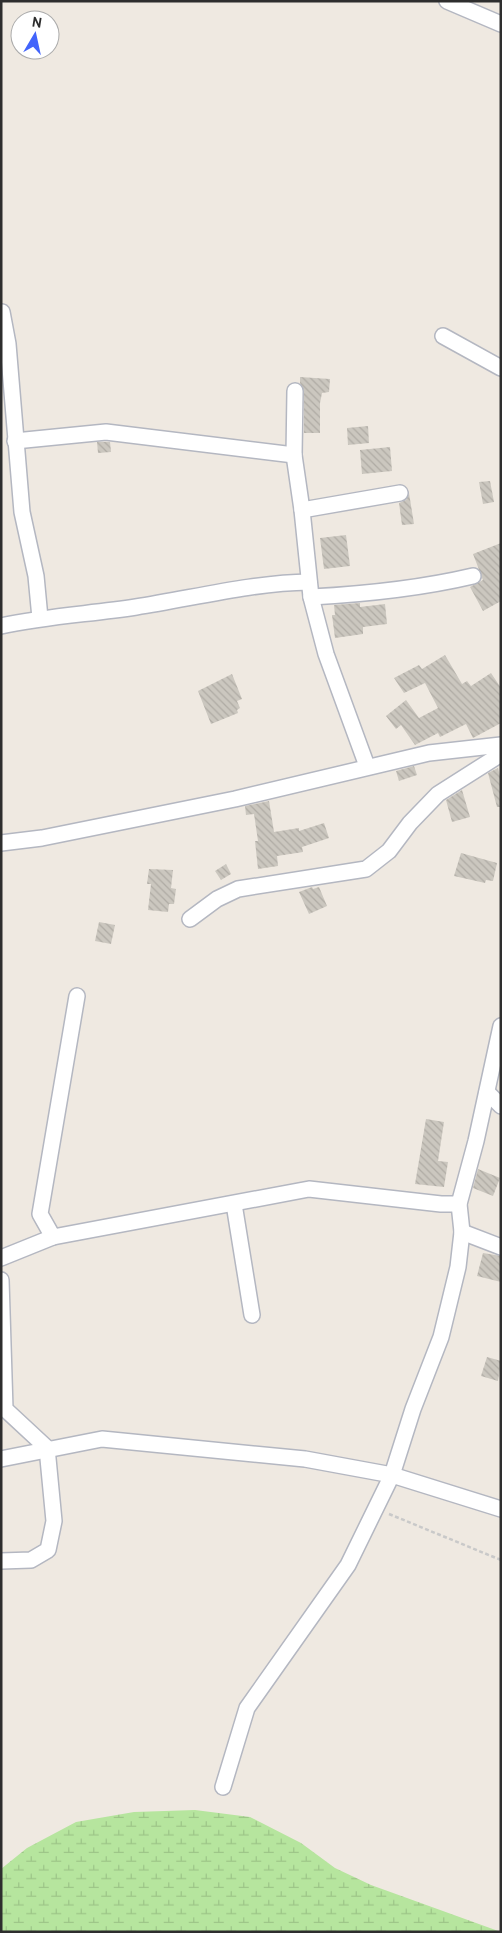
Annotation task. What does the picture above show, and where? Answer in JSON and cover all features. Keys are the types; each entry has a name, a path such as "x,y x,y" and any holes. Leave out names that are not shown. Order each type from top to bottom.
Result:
{"street":[{"path":"447,1 501,24"},
{"path":"2,312 8,344 22,512 36,576 40,618"},
{"path":"443,336 501,368"},
{"path":"296,391 294,455 311,597 326,654 367,766"},
{"path":"15,441 106,432 294,455"},
{"path":"302,510 400,493"},
{"path":"311,597 412,589 473,576"},
{"path":"1,626 40,618 94,614 282,582 309,582"},
{"path":"1,844 42,838 235,799 367,766 429,753 501,745"},
{"path":"190,919 217,899 238,890 366,869 389,851 410,823 438,794 501,754"},
{"path":"54,1237 40,1214 77,996"},
{"path":"223,1788 247,1708 348,1565 392,1475 413,1409 441,1337 458,1267 462,1232 459,1204 464,1192 501,1026"},
{"path":"487,1092 501,1106"},
{"path":"1,1258 54,1237 309,1189 440,1204 459,1204"},
{"path":"234,1204 252,1316"},
{"path":"462,1232 501,1247"},
{"path":"1,1280 3,1409 48,1448 54,1522 48,1550 31,1560 1,1561"},
{"path":"1,1460 48,1448 102,1439 305,1459 392,1475 501,1509"}],"path":[{"path":"376,1508 501,1560"}],"green space":[{"path":"195,1810 250,1817 301,1843 335,1868 371,1885 501,1932 1,1932 1,1869 27,1848 76,1822 134,1812"}],"building":[{"path":"300,377 330,379 329,392 322,393 320,403 320,433 304,433 304,391 300,383"},
{"path":"368,426 369,443 348,445 347,428"},
{"path":"97,442 110,442 111,452 98,453"},
{"path":"390,447 392,471 362,474 360,450"},
{"path":"490,481 494,502 483,504 479,482"},
{"path":"409,493 414,524 402,525 399,503 406,500"},
{"path":"346,535 350,566 324,569 320,538"},
{"path":"501,543 501,601 483,611 470,587 483,580 473,554"},
{"path":"360,603 360,607 385,604 387,624 363,627 363,634 335,638 332,615 335,615 334,605"},
{"path":"445,655 462,684 467,681 471,686 491,673 501,688 501,723 473,738 466,724 440,737 438,733 415,745 401,725 396,729 386,716 406,700 419,718 438,708 425,683 404,693 394,678 419,665 422,669"},
{"path":"232,674 242,699 237,701 240,708 237,710 238,713 211,724 198,691"},
{"path":"414,766 417,775 399,781 396,771"},
{"path":"498,768 501,780 501,807 497,807 488,773"},
{"path":"462,790 470,817 452,822 446,800"},
{"path":"269,801 274,832 299,828 299,831 324,823 329,838 302,847 303,852 277,856 278,866 258,869 255,841 258,841 254,814 246,815 245,806"},
{"path":"461,853 497,863 493,881 486,880 485,883 454,876"},
{"path":"226,864 231,874 221,880 215,871"},
{"path":"149,869 173,870 171,888 176,889 174,904 169,904 168,912 148,910 151,884 147,884"},
{"path":"312,887 313,889 319,887 327,906 309,914 299,892"},
{"path":"99,922 115,925 111,944 95,941"},
{"path":"426,1119 444,1122 438,1161 448,1162 444,1187 415,1184"},
{"path":"478,1169 500,1178 493,1196 473,1188"},
{"path":"483,1253 501,1256 501,1282 477,1276"},
{"path":"487,1357 501,1361 498,1381 481,1376"}]}
